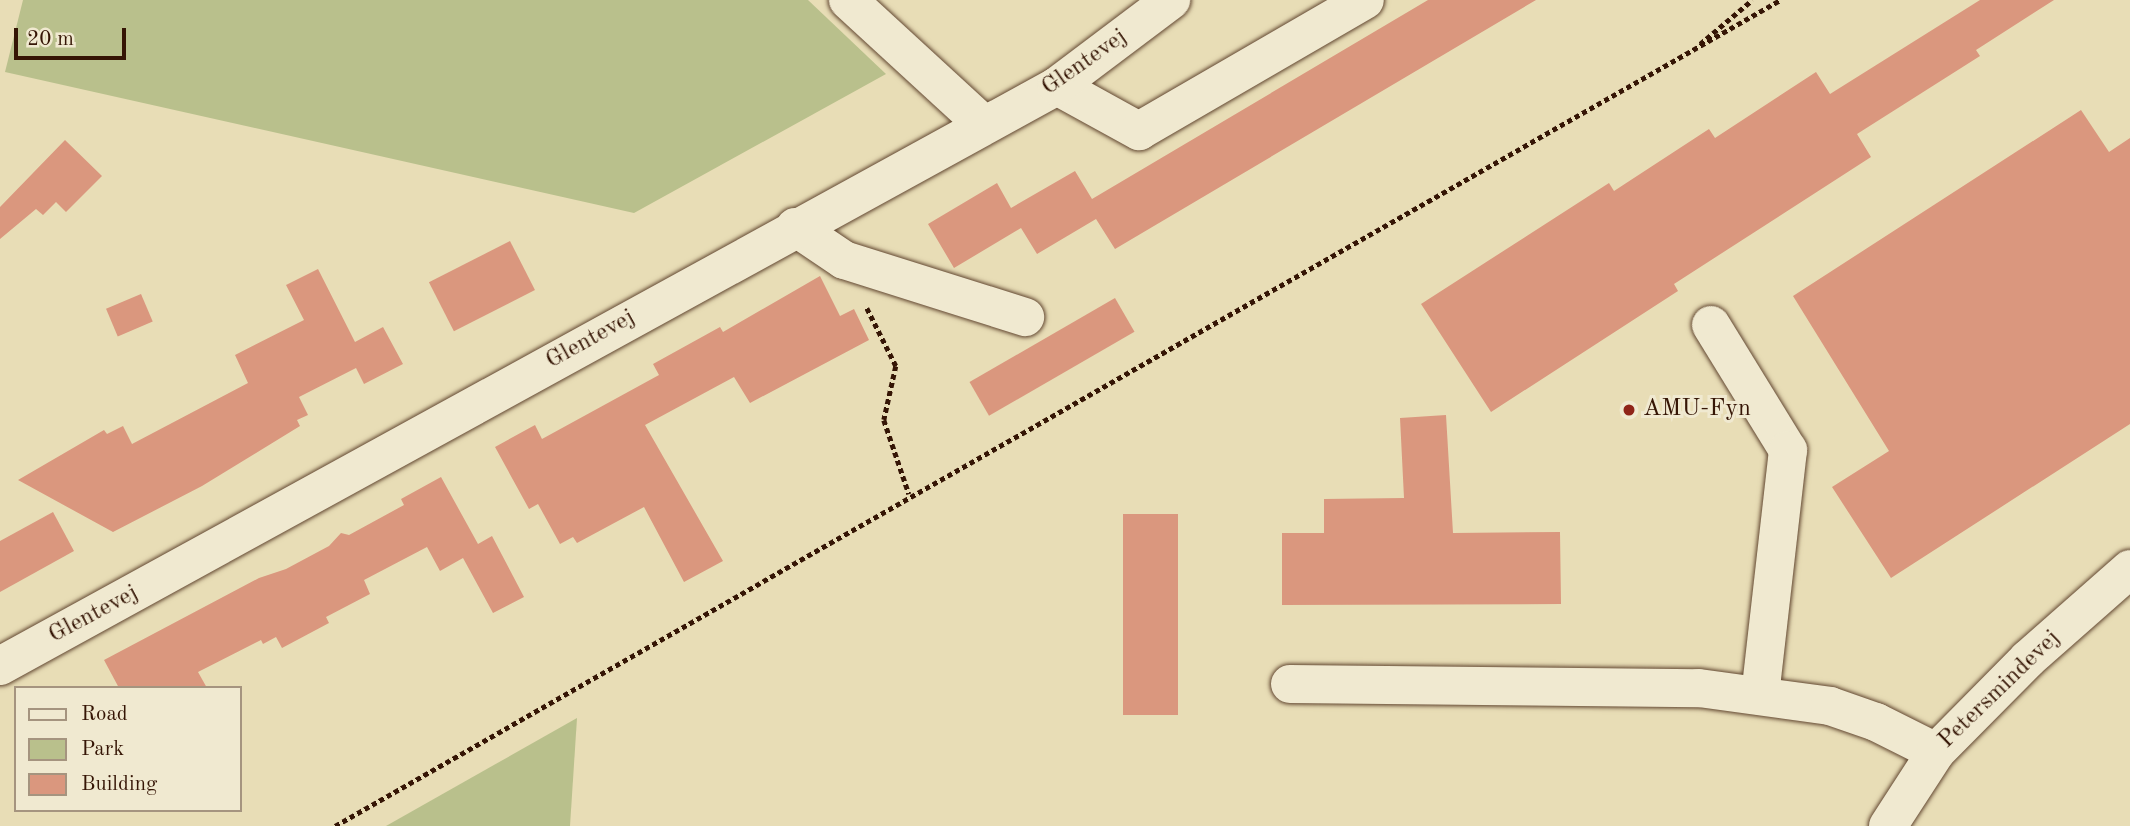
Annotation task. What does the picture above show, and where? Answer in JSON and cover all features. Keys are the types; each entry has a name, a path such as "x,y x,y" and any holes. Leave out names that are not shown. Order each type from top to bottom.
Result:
{"street":[{"path":"848,0 984,125"},
{"path":"1057,86 1139,131 1365,0"},
{"name":"Glentevej","path":"0,666 795,227 1057,86 1148,7"},
{"path":"795,227 844,260 1025,317"},
{"path":"1711,325 1788,450 1760,695"},
{"name":"Petersmindevej","path":"1888,826 1936,752 2028,659 2130,569"},
{"path":"1290,684 1699,688 1830,706 1876,722 1936,752"}],"path":[{"path":"1688,54 1752,0"},
{"path":"335,826 909,494 1780,0"},
{"path":"844,260 896,366 884,420 909,494"}],"green space":[{"path":"23,0 808,0 886,74 634,213 5,72"},
{"path":"577,718 570,826 386,826"}],"building":[{"path":"1428,0 1536,0 1115,249 1096,219 1037,254 1021,228 954,268 928,224 997,183 1011,208 1075,171 1092,199"},
{"path":"1980,0 2054,0 1976,50 1980,56 1857,134 1871,157 1674,284 1678,291 1491,412 1421,304 1609,183 1614,191 1709,129 1715,138 1816,72 1830,94"},
{"path":"2081,110 2109,152 2130,138 2130,424 1891,578 1832,487 1889,451 1793,296"},
{"path":"65,140 102,176 66,212 56,202 43,215 36,209 0,239 0,207"},
{"path":"510,241 535,290 454,331 429,282"},
{"path":"318,269 355,342 383,327 403,364 364,384 356,368 299,397 308,415 297,420 300,426 202,486 113,532 18,480 104,430 107,434 123,426 132,444 248,383 235,355 304,320 286,285"},
{"path":"820,276 840,316 854,309 869,340 750,403 734,377 645,425 723,561 684,582 644,507 577,543 573,537 560,544 538,504 529,509 495,447 535,425 542,439 659,375 653,364 720,327 723,332"},
{"path":"141,294 153,322 118,336 106,309"},
{"path":"1115,298 1134,332 989,416 970,382"},
{"path":"1446,415 1453,533 1560,532 1561,604 1282,605 1282,533 1324,533 1324,499 1404,498 1400,418"},
{"path":"441,477 478,544 492,536 524,597 493,613 463,558 440,571 427,547 364,580 370,594 326,617 329,623 282,648 276,637 263,644 261,640 198,672 206,686 118,686 104,660 259,578 286,569 329,546 341,533 349,535 404,505 401,499"},
{"path":"53,512 74,551 0,592 0,541"},
{"path":"1123,514 1178,514 1178,715 1123,715"}],"place":[{"name":"AMU-Fyn","path":"1629,410"}]}
